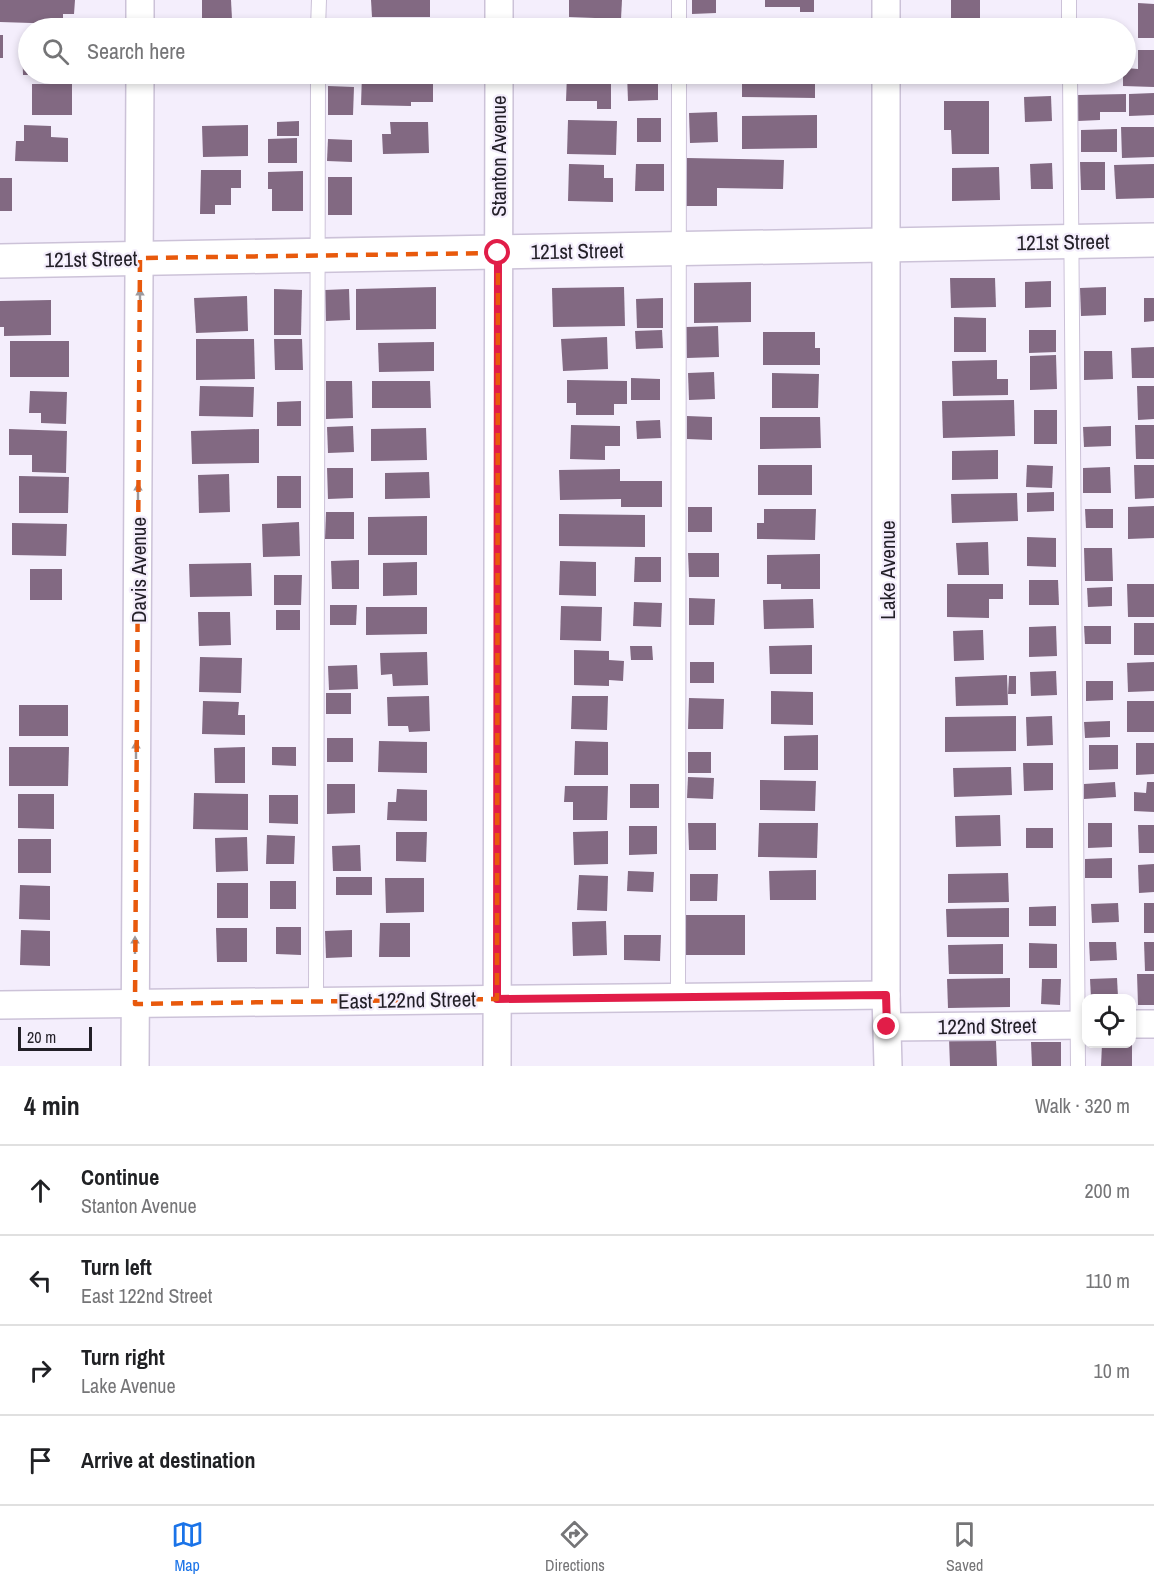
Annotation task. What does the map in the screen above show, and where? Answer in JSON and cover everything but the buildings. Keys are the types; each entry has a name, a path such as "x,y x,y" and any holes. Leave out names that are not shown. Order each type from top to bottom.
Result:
{"street":[{"path":"140,0 140,18"},
{"path":"499,0 499,18"},
{"path":"886,0 886,18"},
{"name":"Davis Avenue","path":"135,1066 140,84"},
{"name":"Stanton Avenue","path":"497,1066 499,84"},
{"name":"Lake Avenue","path":"886,84 888,245 886,995 888,1066"},
{"name":"121st Street","path":"0,261 1154,240"},
{"name":"East 122nd Street","path":"0,1005 886,995"},
{"path":"1136,1024 1154,1024"},
{"name":"122nd Street","path":"887,1027 1082,1025"}],"lane":[{"path":"318,18 319,0"},
{"path":"679,0 679,18"},
{"path":"1069,0 1069,18"},
{"path":"316,1001 318,84"},
{"path":"678,997 679,84"},
{"path":"1070,84 1082,1025 1078,1066"}],"highlighted area":[{"path":"498,253 497,999 135,1004 140,258"}],"route":[{"path":"498,253 497,999 886,995 887,1027"}]}
